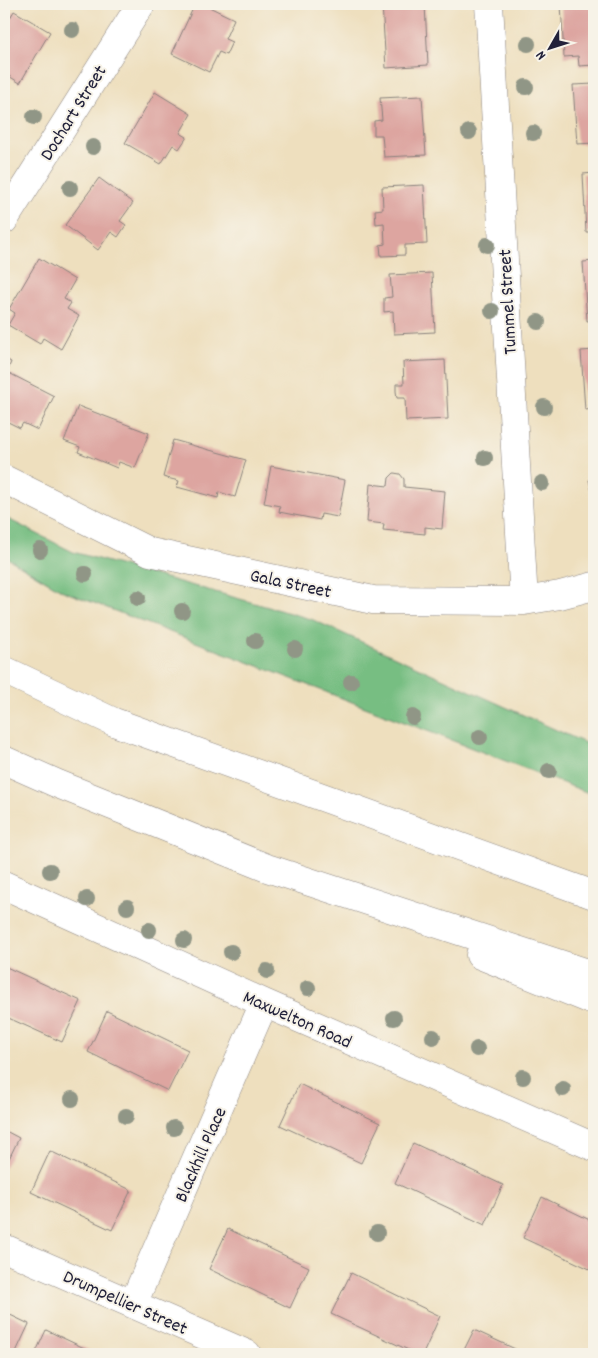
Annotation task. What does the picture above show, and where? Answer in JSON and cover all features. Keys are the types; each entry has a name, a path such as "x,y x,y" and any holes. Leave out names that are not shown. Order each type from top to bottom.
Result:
{"main road":[{"name":"Dochart Street","path":"4,220 141,4"},
{"name":"Tummel Street","path":"488,4 524,600"},
{"name":"Gala Street","path":"4,479 150,552 373,600 524,600 560,595 594,586"},
{"path":"4,670 114,722 594,895"},
{"path":"4,760 58,784 594,1001"},
{"path":"267,868 594,975"},
{"name":"Maxwelton Road","path":"4,885 264,1003 594,1147"},
{"name":"Blackhill Place","path":"133,1304 264,1003"},
{"name":"Drumpellier Street","path":"4,1248 248,1354"}],"green space":[{"path":"4,517 73,552 311,619 594,747 594,795 63,591 4,556"}],"building":[{"path":"195,4 203,4 234,19 225,39 232,42 226,55 219,52 209,72 172,54"},
{"path":"382,4 425,4 428,65 386,68"},
{"path":"561,4 594,4 594,65 579,66 578,56 564,57"},
{"path":"14,11 50,32 20,83 4,73 4,28"},
{"path":"594,84 594,143 577,144 573,85"},
{"path":"155,92 191,114 180,133 187,137 179,149 173,145 161,164 125,143"},
{"path":"422,96 426,155 384,157 382,135 374,135 374,121 382,120 380,98"},
{"path":"594,173 594,232 586,232 583,174"},
{"path":"99,178 133,203 120,221 126,225 118,237 111,232 98,250 65,225"},
{"path":"424,185 427,244 405,245 405,255 381,256 380,245 385,244 384,223 376,224 375,210 383,209 382,187"},
{"path":"39,258 75,280 64,299 71,303 67,309 79,316 61,349 43,338 40,344 8,325 15,313 9,309"},
{"path":"594,261 594,320 587,321 583,262"},
{"path":"432,273 435,332 394,334 393,311 384,312 384,298 392,297 390,275"},
{"path":"594,350 594,409 585,410 581,351"},
{"path":"4,358 11,362 7,372 54,396 38,430 23,423 20,428 4,420"},
{"path":"445,360 448,419 406,421 405,398 397,398 396,391 396,384 404,384 403,362"},
{"path":"78,406 149,433 135,468 119,462 117,468 78,452 80,447 64,441"},
{"path":"173,440 246,460 235,497 219,492 218,498 177,487 179,481 163,477"},
{"path":"271,466 345,480 338,517 321,514 320,520 279,512 280,506 264,503"},
{"path":"394,473 400,474 404,479 404,487 445,491 442,529 425,527 425,534 383,530 384,524 367,522 370,484 388,486 389,478"},
{"path":"594,479 594,500 589,480"},
{"path":"4,966 81,1001 62,1042 4,1016"},
{"path":"107,1011 188,1050 168,1091 88,1052"},
{"path":"299,1084 380,1123 361,1163 280,1125"},
{"path":"4,1130 19,1138 4,1169"},
{"path":"413,1143 503,1185 485,1225 395,1183"},
{"path":"50,1151 131,1190 112,1230 31,1192"},
{"path":"542,1197 594,1222 594,1271 523,1238"},
{"path":"228,1229 309,1267 290,1308 209,1269"},
{"path":"351,1273 440,1316 423,1354 417,1354 331,1314"},
{"path":"4,1312 29,1324 15,1354 4,1354"},
{"path":"46,1330 97,1354 35,1354"},
{"path":"474,1330 526,1354 462,1354"}]}
